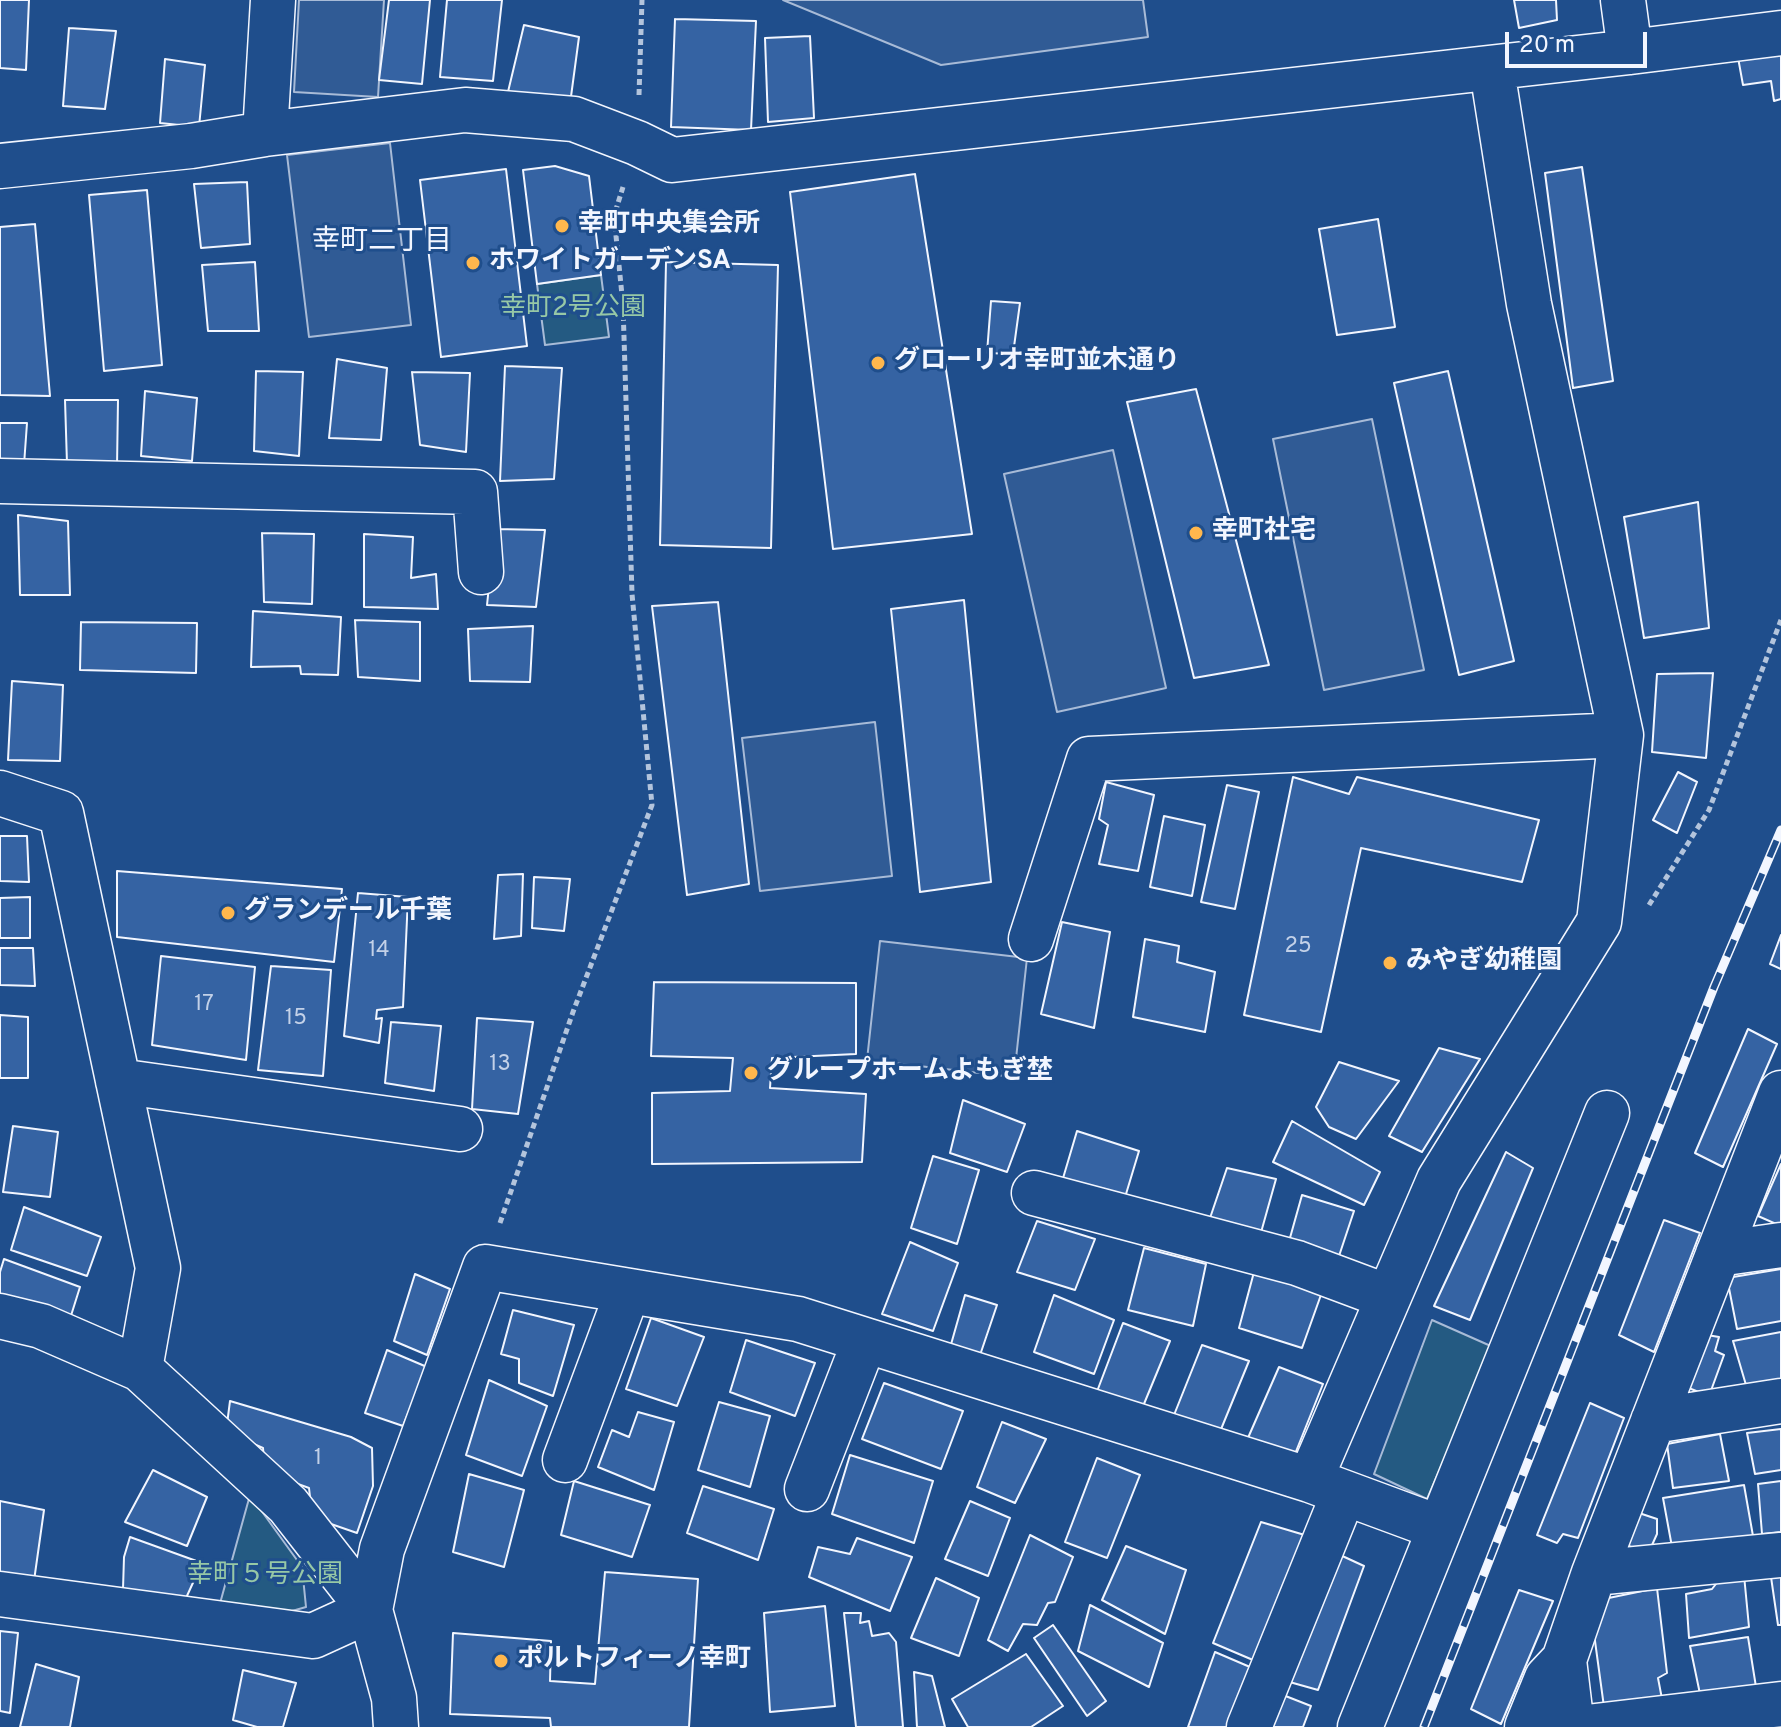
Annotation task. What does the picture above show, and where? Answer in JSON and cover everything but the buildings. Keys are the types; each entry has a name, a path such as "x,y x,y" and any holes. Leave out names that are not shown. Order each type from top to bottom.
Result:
{"street":[{"path":"265,134 273,0"},
{"path":"1623,0 1630,52"},
{"path":"0,166 191,146 465,110 574,119 672,160 1492,70 1781,33"},
{"path":"1249,1727 1388,1297 1439,1180 1599,922 1621,735 1529,304 1492,70"},
{"path":"0,481 475,492 481,572"},
{"path":"1031,939 1089,759 1621,735"},
{"path":"0,793 61,813 158,1268 140,1369"},
{"path":"118,1081 460,1129"},
{"path":"1527,1727 1547,1678 1564,1660 1594,1573 1781,1093"},
{"path":"1360,1727 1607,1113"},
{"path":"1034,1193 1297,1263 1388,1297"},
{"path":"1718,1254 1781,1245"},
{"path":"370,1610 382,1549 485,1267 798,1319 1327,1486 1440,1528"},
{"path":"565,1460 628,1291"},
{"path":"0,1316 41,1326 140,1369 288,1505 370,1610 394,1698 396,1727"},
{"path":"807,1489 865,1340"},
{"path":"1653,1421 1781,1401"},
{"path":"1594,1573 1781,1555"},
{"path":"0,1594 313,1636 370,1610"},
{"path":"1564,1660 1572,1727"},
{"path":"1587,1727 1781,1704"}],"path":[{"path":"485,1267 573,1012 652,805 632,594 623,305 614,216 637,143 642,0"}],"green space":[{"name":"幸町2号公園","path":"601,275 609,337 545,345 537,284"},
{"path":"1432,1320 1493,1347 1427,1499 1374,1474"},
{"name":"幸町５号公園","path":"250,1495 302,1567 306,1607 278,1615 219,1607"}],"shaded area":[{"path":"299,0 384,0 378,97 294,92"},
{"path":"783,0 1143,0 1148,37 941,65"},
{"path":"390,143 411,325 309,337 287,155"},
{"path":"1372,419 1424,670 1324,690 1273,439"},
{"path":"1113,450 1166,688 1057,712 1004,474"},
{"path":"875,722 892,876 760,891 742,738"},
{"path":"880,941 1027,958 1014,1077 867,1060"}],"railway":[{"path":"1424,1727 1714,987 1781,830"}],"place":[{"name":"幸町中央集会所","path":"562,226"},
{"name":"ホワイトガーデンSA","path":"473,263"},
{"name":"グローリオ幸町並木通り","path":"878,363"},
{"name":"幸町社宅","path":"1196,533"},
{"name":"グランデール千葉","path":"228,913"},
{"name":"みやぎ幼稚園","path":"1390,963"},
{"name":"グループホームよもぎ埜","path":"751,1073"},
{"name":"ポルトフィーノ幸町","path":"501,1661"}],"district":[{"name":"幸町二丁目","path":"382,243"}]}
